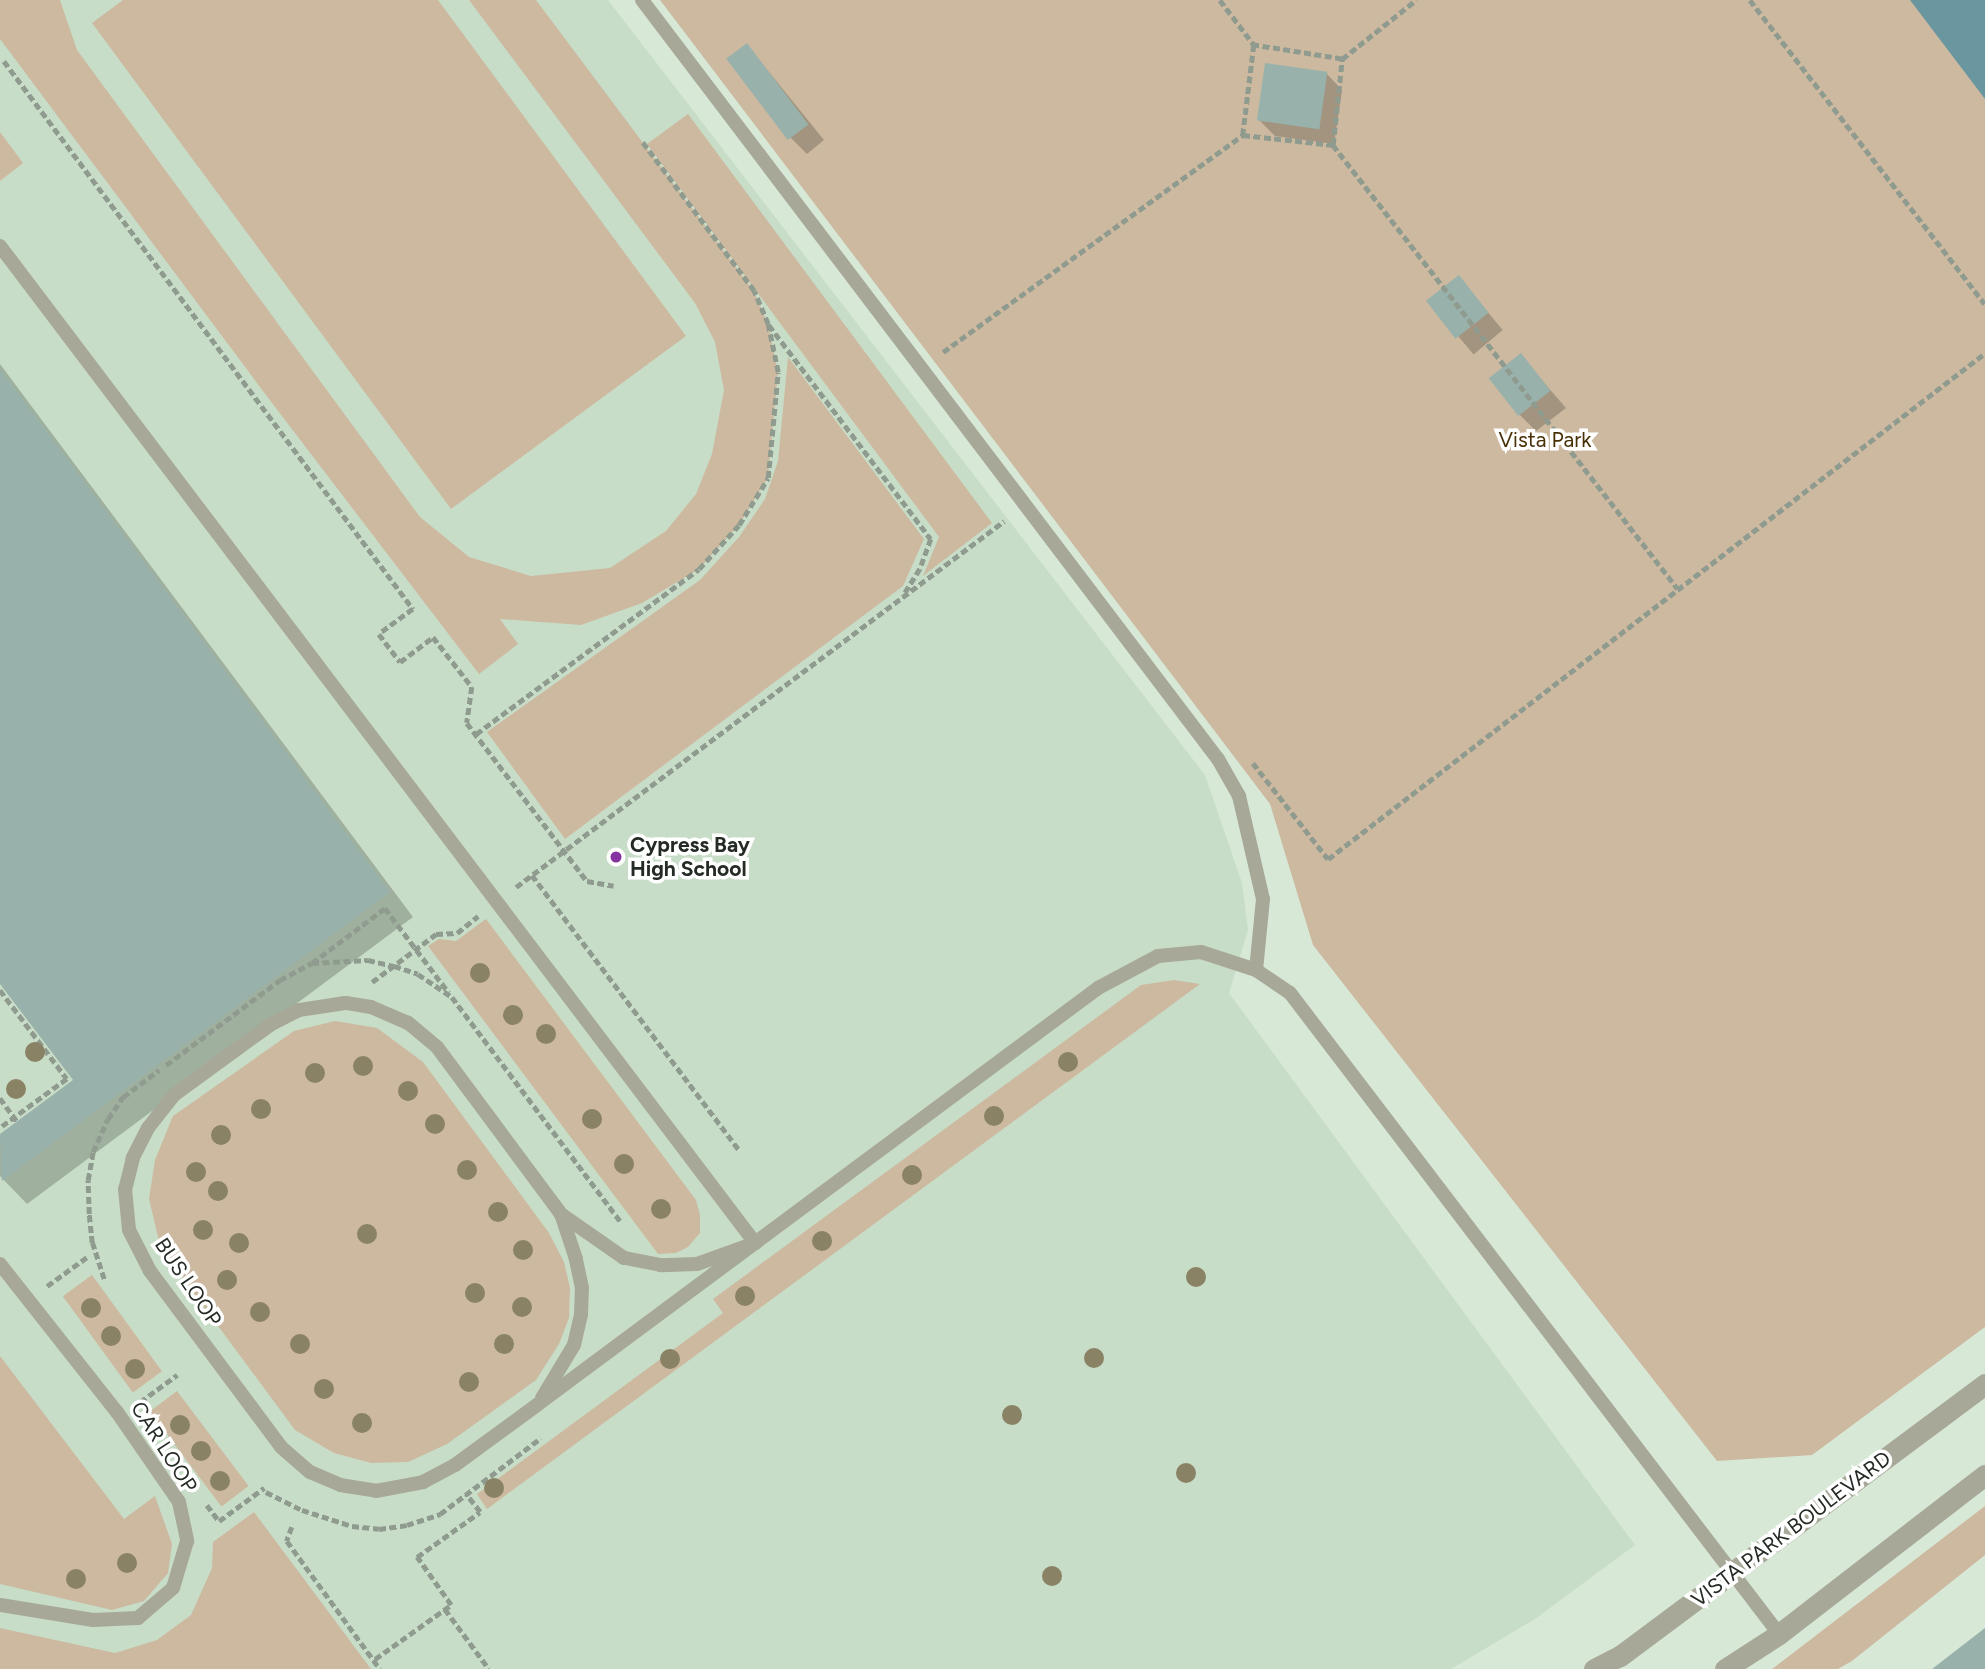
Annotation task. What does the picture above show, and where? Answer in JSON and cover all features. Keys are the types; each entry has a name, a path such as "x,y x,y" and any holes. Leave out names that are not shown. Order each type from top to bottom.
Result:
{"street":[{"name":"VISTA PARK BOULEVARD","path":"1594,1669 1620,1656 1985,1384"},
{"path":"1725,1669 1779,1634 1985,1475"}],"lane":[{"path":"642,0 1027,503 1218,759 1239,796 1263,899 1256,970"},
{"path":"0,246 755,1243 1098,988 1158,956 1201,952 1256,970 1290,993 1779,1634"},
{"name":"BUS LOOP","path":"537,1405 574,1345 581,1315 582,1288 576,1259 561,1214 437,1046 408,1023 371,1007 345,1003 299,1010 270,1025 174,1095 148,1128 132,1158 125,1189 130,1230 150,1271 281,1447 310,1472 340,1485 376,1491 423,1482 455,1465 537,1405 755,1243"},
{"name":"BUS LOOP","path":"561,1214 624,1258 662,1265 697,1264 755,1243"},
{"name":"CAR LOOP","path":"0,1264 117,1412 179,1502 187,1541 173,1588 138,1618 93,1620 0,1605"}],"path":[{"path":"1220,0 1254,46 1243,135"},
{"path":"1416,0 1342,60 1333,145 1678,589"},
{"path":"1750,0 1985,304"},
{"path":"1254,46 1342,60"},
{"path":"4,61 413,609 379,634 400,662 433,637 472,687 467,723 587,881 614,886"},
{"path":"943,352 1243,135 1333,145"},
{"path":"476,734 699,569 739,525 768,478 778,372 768,324 754,291 642,142"},
{"path":"768,324 931,539 919,569 903,596"},
{"path":"1334,855 1985,353"},
{"path":"345,1003 436,934 457,933 1027,503"},
{"path":"532,875 739,1150"},
{"path":"104,1279 92,1242 88,1180 93,1152 108,1119 123,1097 280,980 312,963 385,908 628,1232"},
{"path":"312,963 368,960 394,966 418,974 452,997"},
{"path":"0,990 66,1079 16,1119 0,1128"},
{"path":"0,1098 16,1119"},
{"path":"46,1287 87,1257"},
{"path":"134,1406 177,1375"},
{"path":"374,1659 451,1605 417,1557 480,1512 466,1494"},
{"path":"292,1527 287,1541 380,1669"},
{"path":"445,1609 489,1669"}],"shaded area":[{"name":"Cypress Bay High School","path":"0,0 608,0 1205,775 1242,883 1248,930 1229,993 1635,1545 1535,1619 1451,1669 0,1669"}],"green space":[{"path":"0,0 60,0 77,50 420,517 469,557 531,576 610,568 666,531 696,494 712,454 724,390 715,342 695,303 469,0 536,0 754,291 768,324 778,372 768,478 739,525 699,569 642,603 581,625 500,619 518,644 479,674 0,39"},
{"path":"123,0 438,0 686,336 451,509 92,23"},
{"name":"Vista Park","path":"660,0 1985,0 1985,1327 1812,1455 1717,1461 1313,945 1270,804"},
{"path":"688,114 992,523 923,576 939,537 647,144"},
{"path":"0,132 23,163 0,181"},
{"path":"788,357 924,539 903,586 565,839 487,732 700,580 739,537 765,499 778,461"},
{"path":"486,919 696,1200 700,1215 700,1233 688,1247 676,1253 658,1254 428,946 439,939 456,941"},
{"path":"1174,980 1200,984 487,1509 477,1494 723,1313 713,1299 1141,985"},
{"path":"335,1021 377,1028 423,1062 549,1233 564,1262 570,1288 569,1318 559,1344 536,1380 447,1444 408,1462 371,1463 334,1453 295,1430 170,1261 159,1241 149,1199 155,1160 173,1116 294,1031"},
{"path":"92,1275 162,1371 133,1392 63,1296"},
{"path":"0,1356 124,1519 155,1496 172,1544 168,1573 144,1601 112,1610 0,1584"},
{"path":"177,1391 249,1486 221,1506 150,1411"},
{"path":"1985,1506 1985,1555 1852,1661 1838,1669 1772,1669"},
{"path":"254,1512 371,1669 0,1669 0,1628 115,1653 157,1640 191,1615 212,1568 213,1542"}],"water":[{"path":"1910,0 1985,0 1985,99"}],"building":[{"path":"747,43 808,124 788,140 726,59"},
{"path":"1265,63 1327,72 1319,129 1257,120"},
{"path":"1459,275 1489,313 1455,339 1426,301"},
{"path":"1521,353 1551,391 1518,416 1489,378"},
{"path":"0,369 390,892 2,1181 0,1134 73,1080 0,984"},
{"path":"1985,1628 1985,1669 1932,1669"}],"place":[{"name":"Cypress Bay High School","path":"616,857"}]}
